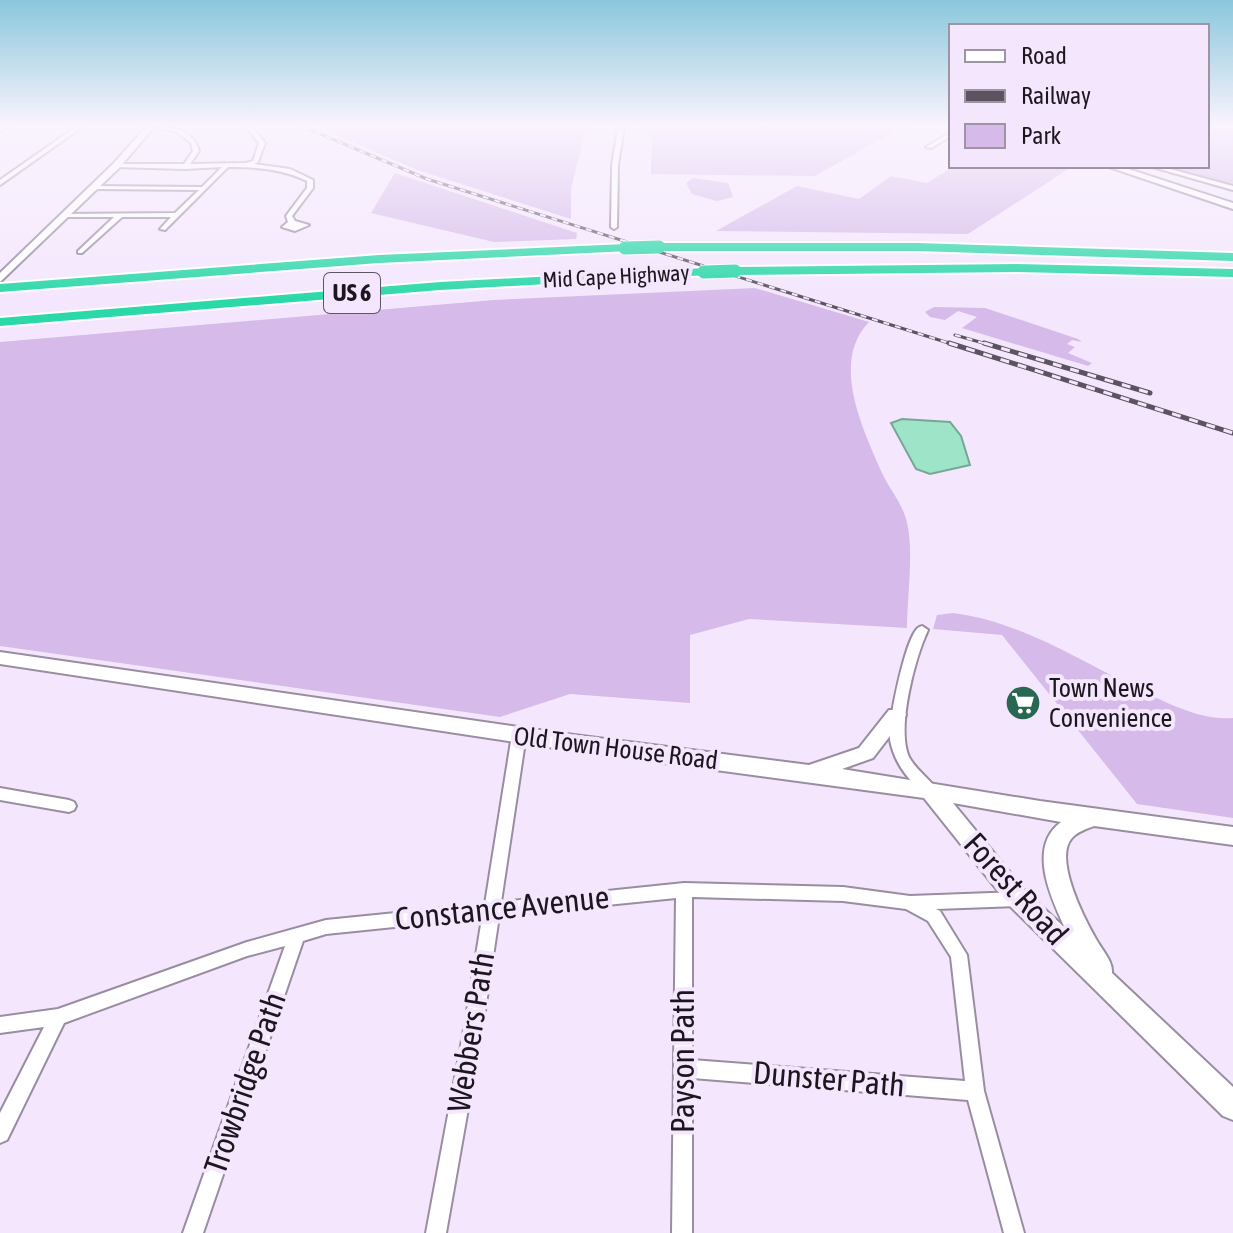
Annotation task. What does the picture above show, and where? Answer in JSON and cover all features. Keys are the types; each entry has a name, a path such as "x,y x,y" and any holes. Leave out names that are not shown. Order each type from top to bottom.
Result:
{"highway":[{"name":"Mid Cape Highway","path":"0,288 365,260 659,247 917,247 1233,257"},
{"name":"Mid Cape Highway","path":"0,322 455,285 704,272 1061,269 1233,273"},
{"path":"1061,269 1233,286"}],"main road":[{"path":"0,279 97,185"},
{"path":"1167,185 1233,206"},
{"name":"Old Town House Road","path":"0,658 1233,836"},
{"path":"806,772 866,753 896,715"},
{"name":"Forest Road","path":"930,790 1018,899 1233,1106"},
{"path":"1092,817 1061,835 1056,844 1057,870 1069,912 1084,941 1124,1000"}],"street":[{"path":"163,229 204,185"},
{"path":"292,223 289,216 310,188 309,185"},
{"path":"614,227 615,185"},
{"path":"95,187 200,188"},
{"path":"66,215 175,215"},
{"path":"80,252 120,215"},
{"name":"Forest Road","path":"922,630 895,727 901,755 915,779 930,790"},
{"name":"Webbers Path","path":"436,1233 519,735"},
{"path":"0,794 69,806"},
{"name":"Constance Avenue","path":"0,1025 58,1017 297,934 492,907 684,890 843,894 910,903 1018,899"},
{"name":"Payson Path","path":"682,1233 684,890"},
{"path":"910,903 934,916 959,955 975,1091 1014,1233"},
{"name":"Trowbridge Path","path":"193,1233 297,934"},
{"path":"0,1133 58,1017"},
{"name":"Dunster Path","path":"682,1068 975,1091"}],"green space":[{"path":"388,185 430,185 577,233 576,239 494,242 371,213"},
{"path":"463,185 572,185 571,219"},
{"path":"687,185 729,185 733,197 717,201 692,194"},
{"path":"879,185 1044,185 968,234 716,231 797,186 859,199"},
{"path":"755,288 869,322 858,338 852,356 851,376 866,436 907,523 910,561 907,628 749,619 690,635 690,703 570,694 500,717 0,646 0,342 494,300"},
{"path":"934,307 985,308 1078,339 1082,342 1072,340 1067,344 1075,347 1068,353 1092,363 1088,366 962,328 977,317 958,311 945,320 930,317 925,312"},
{"path":"953,613 1024,632 1182,709 1207,716 1233,718 1233,818 1137,804 1002,635 933,629 937,615"}],"shaded area":[{"path":"902,419 950,422 961,436 970,465 930,474 916,469 891,423"}],"railway":[{"path":"445,185 955,345"},
{"path":"955,335 990,345"},
{"path":"949,343 1233,433"},
{"path":"984,343 1150,393"}],"place":[{"name":"Town News Convenience","path":"1023,703"}]}
